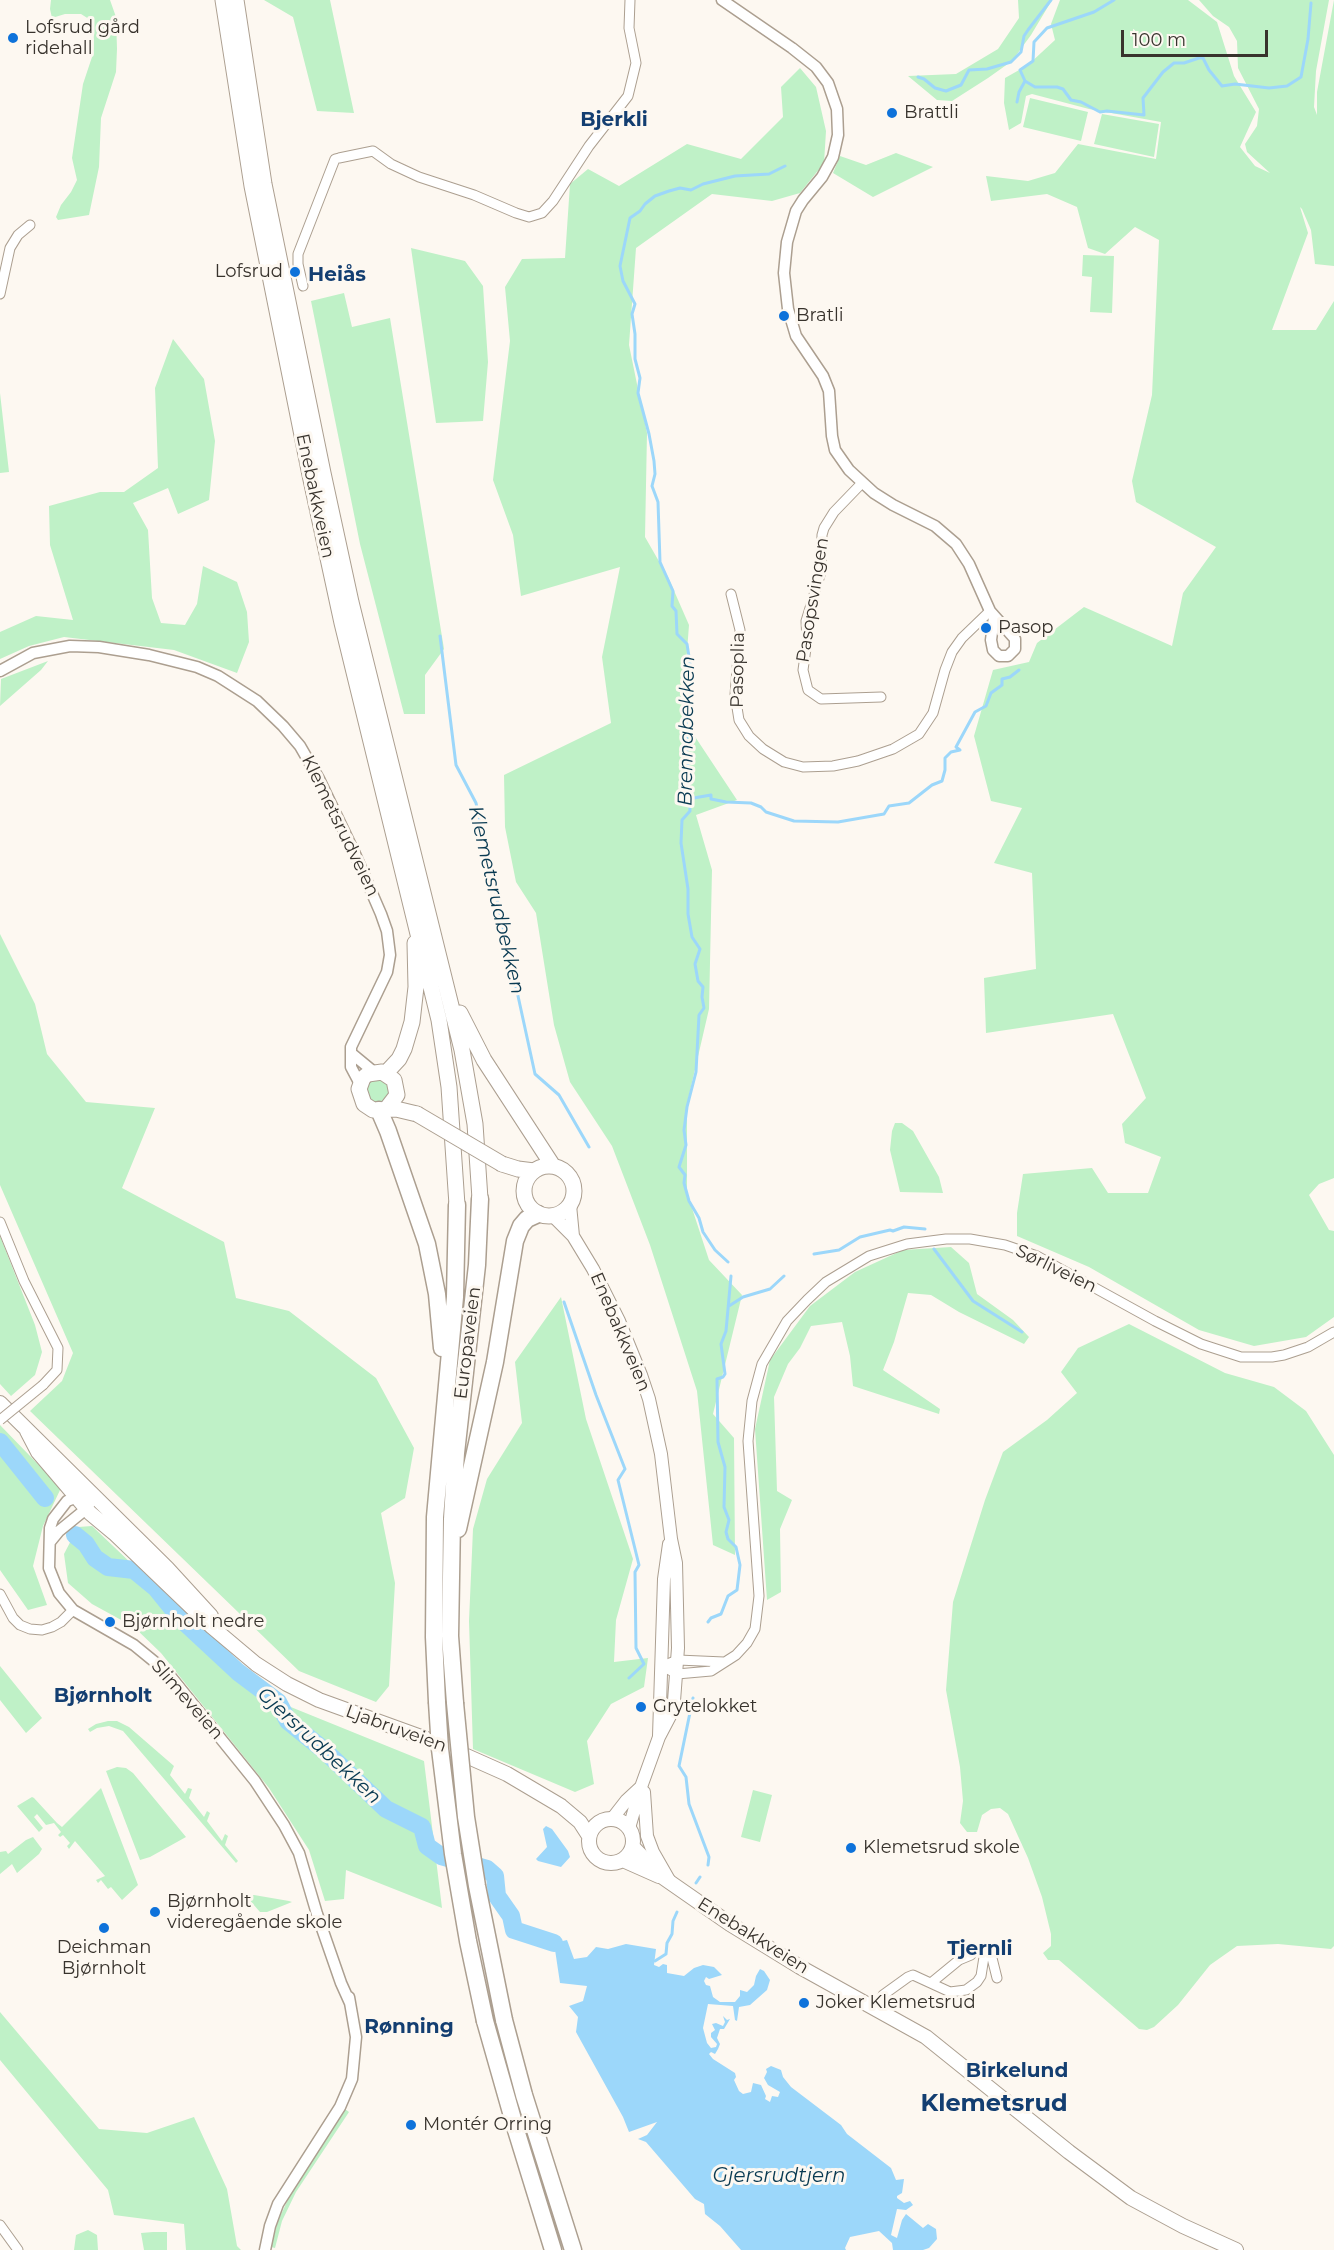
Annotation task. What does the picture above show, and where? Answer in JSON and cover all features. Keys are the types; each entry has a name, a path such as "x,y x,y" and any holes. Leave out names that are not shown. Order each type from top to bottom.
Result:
{"highway":[{"name":"Enebakkveien","path":"223,0 324,544 414,914 439,986"},
{"name":"Enebakkveien","path":"236,0 253,158"},
{"name":"Enebakkveien","path":"258,185 283,285 338,543 439,986"},
{"path":"414,914 416,987 412,1022 404,1049 399,1059 380,1073 363,1078 360,1084 361,1100 368,1108 415,1113"},
{"path":"439,986 553,1166"},
{"name":"Europaveien","path":"439,986 473,1105 480,1199 475,1292 456,1453 450,1558 450,1636 466,1817 477,1886 504,2020 524,2095 573,2250"},
{"name":"Europaveien","path":"439,986 457,1205 455,1297 435,1526 434,1637 437,1702 453,1854 468,1941 485,2021 519,2142 553,2250"},
{"path":"380,1073 394,1080 397,1090 415,1113 503,1164 534,1171"},
{"path":"383,1109 395,1100 397,1090"},
{"path":"383,1109 388,1131 406,1180 434,1271 446,1396"},
{"path":"503,1164 524,1190 528,1206 545,1215"},
{"path":"450,1558 466,1500 495,1362 515,1241 521,1226 527,1219 564,1212 570,1205 574,1194 572,1181 565,1171 553,1166 542,1167 534,1171 526,1181 524,1190"}],"main road":[{"name":"Enebakkveien","path":"570,1205 573,1236"},
{"name":"Enebakkveien","path":"545,1215 573,1236 608,1297 635,1358 646,1391 661,1454 677,1581 677,1674 670,1716 658,1737 629,1828 633,1837 633,1847 666,1880"},
{"name":"Ljabruveien","path":"0,1403 27,1431 44,1444 189,1591 235,1645"},
{"name":"Ljabruveien","path":"27,1431 38,1452 86,1509 212,1627 273,1676 309,1696 435,1742 507,1774 561,1806 580,1822 590,1836"},
{"name":"Enebakkveien","path":"658,1737 663,1666 664,1579 671,1539"},
{"name":"Enebakkveien","path":"642,1783 590,1836 591,1853 601,1862 609,1864 623,1860 666,1880 800,1967 926,2037 1069,2152 1131,2198 1183,2226 1236,2250"},
{"path":"642,1783 647,1836 666,1880"},
{"name":"Ljabruveien","path":"561,1806 606,1820"},
{"path":"606,1820 622,1822 629,1828"},
{"path":"623,1860 630,1854 633,1847"}],"street":[{"path":"303,286 298,254 335,159 373,151 391,164 419,177 484,199 516,213 530,217 542,213 553,201 589,146 628,96 636,63 629,28 630,0"},
{"path":"722,0 809,61 825,78 835,102 839,128 836,149 827,170 796,211 787,242 784,282 788,309 796,336 827,386 835,450 862,483 885,500 927,521 951,537 965,556 992,614"},
{"path":"0,294 10,248 16,238 30,225"},
{"name":"Pasopsvingen","path":"862,483 834,512 824,528 821,572 806,621 807,641 803,670 808,690 821,699 881,697"},
{"name":"Pasoplia","path":"730,594 740,630 735,695 739,720 749,736 764,749 784,762 803,767 833,766 858,761 893,749 919,734 933,713 952,651 962,638 992,614"},
{"name":"Klemetsrudveien","path":"0,670 33,653 70,646 99,647 149,655 198,667 218,676 257,701 283,726 300,746 319,779 355,854 387,931 390,955 387,972 354,1040 351,1053"},
{"path":"351,1053 380,1073"},
{"path":"351,1053 351,1067 360,1084"},
{"path":"0,1222 24,1281 58,1348 59,1359 57,1370 43,1385 0,1420"},
{"name":"Sørliveien","path":"677,1674 711,1671 736,1655 747,1643 755,1629 759,1604 748,1441 750,1414 758,1375 769,1351 794,1314 826,1282 869,1256 907,1244 946,1239 970,1239 1005,1245 1037,1256 1155,1322 1201,1344 1241,1357 1284,1355 1308,1347 1334,1332"},
{"path":"50,1542 59,1531 86,1509 92,1494 76,1497"},
{"name":"Slimeveien","path":"76,1497 67,1501 53,1519 50,1528 48,1559 58,1593 73,1610 134,1645 155,1661 178,1684 255,1781 298,1853 310,1885 317,1914 350,2003 356,2037 349,2086 333,2119 278,2204 265,2250"},
{"path":"0,1594 13,1618 22,1626 30,1629 52,1627 73,1610"},
{"path":"663,1666 678,1660 724,1662"},
{"path":"663,1666 677,1674"},
{"path":"883,1995 911,1976 917,1976 950,1992 961,1992 971,1988 981,1976 984,1957 988,1952 997,1978"},
{"path":"932,1983 959,1960 971,1955"},
{"path":"0,2225 18,2250"}],"green space":[{"path":"51,0 110,0 116,17 116,72 101,118 99,167 89,215 58,220 56,217 61,205 77,180 72,158 83,84 93,54 94,33 92,21 81,14 65,14 52,18"},
{"path":"264,0 330,0 354,113 317,111 293,17"},
{"path":"1018,0 1052,0 1012,61 988,78 952,101 937,100 908,76 956,74 998,49 1019,18"},
{"path":"1060,0 1188,0 1217,22 1234,76 1256,112 1240,147 1255,166 1270,173 1247,152 1245,144 1257,126 1259,109 1238,68 1237,41 1229,27 1213,16 1199,0 1329,0 1316,71 1314,107 1317,115 1317,92 1334,0 1334,266 1315,264 1311,230 1300,207 1308,233 1272,330 1316,330 1334,301 1334,1178 1319,1184 1309,1195 1329,1230 1334,1231 1334,1317 1306,1337 1254,1346 1199,1330 1089,1267 1017,1236 1017,1213 1023,1174 1092,1168 1108,1193 1148,1193 1161,1157 1125,1143 1122,1124 1146,1098 1113,1014 986,1033 984,978 1036,969 1032,873 994,863 1022,808 991,801 974,736 993,670 1029,662 1037,643 1084,607 1172,646 1183,593 1216,547 1136,502 1132,481 1152,395 1159,240 1135,227 1105,254 1088,248 1077,207 1047,194 991,201 986,176 1028,181 1055,173 1078,144 1156,159 1161,122 1089,109 1032,94 1026,96 1021,123 1009,130 1004,103 1005,78 1028,65 1055,40 1051,24"},
{"path":"800,68 816,87 826,131 824,163 800,193 772,201 712,194 636,248 629,345 647,433 645,537 668,577 689,625 682,717 737,800 696,815 712,870 709,1009 687,1104 687,1193 709,1260 742,1295 713,1414 734,1438 735,1555 713,1545 697,1391 650,1245 612,1146 570,1082 554,1025 536,913 516,882 505,827 504,775 611,723 602,657 620,567 521,596 513,535 493,480 510,341 505,287 522,259 565,258 570,184 588,169 619,186 687,144 741,159 783,117 781,87"},
{"path":"1030,98 1088,112 1081,141 1023,127"},
{"path":"1102,114 1159,124 1154,157 1094,144"},
{"path":"896,153 933,167 873,197 833,173 840,156 866,165"},
{"path":"411,248 465,261 483,286 488,362 483,421 436,423"},
{"path":"1083,255 1114,256 1112,313 1090,312 1092,277 1082,276"},
{"path":"344,293 352,327 390,318 444,649 425,675 425,714 404,714 360,544 311,301"},
{"path":"173,339 204,379 215,441 209,500 178,514 168,488 133,503 148,530 152,598 161,623 185,625 197,604 203,566 237,582 247,612 249,642 237,673 174,650 64,637 29,646 0,659 0,632 36,616 73,620 50,545 49,506 100,492 124,492 158,468 155,388"},
{"path":"0,393 9,472 0,473"},
{"path":"48,661 41,670 0,706 1,679"},
{"path":"0,934 35,1004 47,1054 86,1102 155,1108 122,1188 224,1242 236,1298 289,1311 376,1378 414,1448 405,1498 381,1513 395,1583 389,1686 376,1702 299,1671 30,1411 62,1381 73,1353 0,1185"},
{"path":"374,1078 387,1082 390,1093 384,1102 375,1103 366,1097 367,1083"},
{"path":"895,1123 902,1123 913,1131 939,1177 943,1193 900,1192 890,1150"},
{"path":"0,1236 35,1325 42,1352 35,1375 11,1396 0,1384"},
{"path":"951,1247 969,1263 977,1294 1013,1320 1029,1337 1024,1344 959,1312 931,1295 908,1293 894,1342 883,1370 940,1409 939,1414 853,1386 850,1356 842,1322 811,1326 800,1348 788,1364 774,1397 777,1491 792,1500 780,1529 781,1592 767,1600 755,1429 770,1360 810,1306 855,1272 903,1250"},
{"path":"561,1297 586,1419 633,1559 616,1620 614,1662 648,1658 644,1687 611,1704 587,1741 594,1784 575,1792 473,1749 469,1621 473,1529 487,1479 522,1423 515,1362"},
{"path":"1129,1324 1225,1373 1274,1387 1306,1411 1334,1455 1334,1946 1331,1949 1278,1944 1237,1946 1210,1965 1178,2005 1154,2027 1147,2030 1139,2029 1059,1960 1048,1960 1043,1953 1051,1946 1051,1934 1042,1897 1028,1858 1008,1814 1000,1808 991,1809 982,1815 977,1832 967,1832 960,1823 963,1801 960,1767 946,1690 953,1602 985,1500 1003,1452 1047,1420 1077,1393 1061,1372 1078,1348"},
{"path":"0,1425 61,1488 43,1526 33,1566 47,1605 28,1610 0,1570"},
{"path":"92,1526 276,1701 424,1761 442,1908 346,1870 344,1899 325,1901 309,1850 269,1788 161,1653 134,1627 92,1604 68,1583 64,1554 78,1527"},
{"path":"0,1666 42,1718 26,1733 0,1700"},
{"path":"108,1721 117,1721 129,1727 174,1766 170,1775 185,1794 188,1788 192,1789 189,1798 204,1817 207,1811 210,1813 207,1821 222,1841 225,1834 228,1836 225,1845 238,1861 236,1863 123,1731 109,1726 90,1732 88,1729"},
{"path":"117,1767 126,1768 133,1773 186,1837 140,1860 106,1771"},
{"path":"101,1788 138,1885 122,1900 111,1887 108,1889 101,1880 98,1883 96,1880 105,1876 75,1841 69,1849 67,1846 70,1843 63,1835 60,1837 58,1835 61,1832 54,1823 46,1825 37,1814 34,1817 43,1828 39,1832 17,1806 32,1797 62,1827"},
{"path":"753,1790 772,1795 760,1842 741,1837"},
{"path":"33,1837 42,1849 39,1854 17,1873 12,1864 0,1874 0,1852 6,1851 8,1854"},
{"path":"254,1895 292,1902 267,1912 260,1912 246,1896"},
{"path":"0,2012 99,2129 147,2133 194,2117 227,2189 237,2246 241,2250 186,2250 184,2224 114,2215 108,2190 0,2060"},
{"path":"345,2109 349,2112 296,2192 282,2221 275,2248 271,2247 278,2221 291,2193"},
{"path":"88,2230 97,2235 98,2250 74,2250 76,2235"},
{"path":"167,2232 167,2250 144,2250 141,2233"}],"water":[{"path":"546,1826 552,1829 568,1851 570,1857 561,1867 536,1859 547,1847 543,1829"},
{"name":"Gjersrudtjern","path":"567,1940 574,1959 587,1957 596,1947 608,1949 626,1944 656,1949 654,1965 659,1967 663,1964 667,1965 667,1973 684,1976 694,1968 703,1965 714,1967 722,1975 709,1979 706,1977 704,1981 710,1986 713,1997 720,2002 735,2002 740,1996 740,1990 747,1992 754,1985 760,1969 764,1971 770,1980 767,1990 750,2005 739,2007 737,2021 733,2006 708,2004 703,2028 707,2043 711,2048 716,2047 717,2044 711,2037 711,2033 715,2030 712,2024 723,2026 725,2022 723,2016 727,2020 730,2019 724,2029 720,2029 717,2038 720,2044 715,2054 711,2052 709,2054 735,2073 734,2080 739,2091 743,2094 751,2092 753,2083 761,2085 765,2099 770,2102 772,2096 778,2097 780,2092 768,2085 764,2078 766,2069 771,2066 781,2070 783,2077 791,2087 841,2125 847,2134 891,2168 896,2180 904,2179 902,2193 897,2198 904,2203 910,2201 913,2205 906,2210 897,2209 891,2235 897,2238 906,2214 923,2228 928,2224 936,2229 937,2239 929,2248 923,2250 893,2250 892,2243 879,2231 850,2237 846,2250 741,2250 720,2226 705,2214 704,2204 695,2199 646,2142 638,2139 647,2135 657,2122 629,2132 576,2032 578,2017 569,2006 583,2001 587,1986 560,1983 554,1943"}],"waterway":[{"name":"Brennabekken","path":"918,77 935,88 946,91 961,85 969,70 987,69 1011,62 1021,52 1024,36 1051,0"},
{"path":"1025,81 1020,70 1033,61 1034,42 1047,28 1094,12 1114,0"},
{"path":"1017,102 1025,81 1035,87 1063,89 1071,100 1081,102 1100,112 1144,115 1143,98 1163,72 1174,63 1184,63 1199,58 1203,58 1222,86 1235,84 1269,88 1287,86 1301,77 1308,39 1311,3"},
{"name":"Brennabekken","path":"728,1262 715,1250 703,1232 699,1218 689,1201 684,1183 685,1175 679,1167 686,1145 684,1130 687,1107 696,1072 699,1015 704,1008 703,987 698,981 695,964 700,949 692,937 681,843 682,820 690,811 685,700 690,663 687,644 677,634 676,611 672,606 673,591 660,562 658,502 652,486 655,474 654,461 638,393 640,378 635,359 632,314 635,304 623,281 620,266 630,218 655,196 680,188 691,190 703,184 735,176 769,174 785,166"},
{"name":"Klemetsrudbekken","path":"440,636 456,765 476,803 535,1074 559,1095 589,1147"},
{"path":"688,799 711,795 711,799 751,803 766,812 794,821 838,822 884,814 889,806 909,803 932,785 942,781 945,758 951,752 960,750 956,747 975,712 986,706 991,693 1002,685 1002,679 1010,677 1019,670"},
{"path":"814,1254 839,1250 860,1237 890,1230 904,1227 925,1229"},
{"path":"934,1249 973,1301 1022,1332"},
{"name":"Brennabekken","path":"708,1622 711,1618 721,1614 728,1596 737,1590 740,1565 736,1547 728,1539 726,1532 729,1520 724,1507 725,1467 718,1442 717,1379 725,1374 721,1344 726,1331 731,1276"},
{"path":"729,1306 743,1297 770,1289 784,1276"},
{"name":"Klemetsrudbekken","path":"564,1302 596,1395 625,1469 618,1480 639,1565 635,1572 636,1648 644,1664 629,1678"},
{"name":"Gjersrudbekken","path":"0,1442 45,1498"},
{"name":"Gjersrudbekken","path":"75,1535 86,1544 95,1558 108,1567 134,1570 156,1588 181,1619 238,1672 278,1702 288,1721 325,1751 386,1809 422,1827 427,1846 441,1856 487,1869 495,1876 497,1896 511,1916 514,1930 554,1943"},
{"name":"Brennabekken","path":"693,1698 679,1766 686,1777 689,1804 709,1857 708,1865"},
{"path":"696,1883 700,1877"},
{"path":"655,1961 666,1954 667,1943 672,1934 673,1921 677,1912"}],"place":[{"name":"Lofsrud gård ridehall","path":"13,38"},
{"name":"Brattli","path":"892,113"},
{"name":"Lofsrud","path":"295,272"},
{"name":"Bratli","path":"784,316"},
{"name":"Pasop","path":"986,628"},
{"name":"Bjørnholt nedre","path":"110,1622"},
{"name":"Grytelokket","path":"641,1707"},
{"name":"Klemetsrud skole","path":"851,1848"},
{"name":"Bjørnholt videregående skole","path":"155,1912"},
{"name":"Deichman Bjørnholt","path":"104,1928"},
{"name":"Joker Klemetsrud","path":"804,2003"},
{"name":"Montér Orring","path":"411,2125"}],"district":[{"name":"Bjerkli","path":"614,120"},
{"name":"Heiås","path":"337,275"},
{"name":"Bjørnholt","path":"103,1696"},
{"name":"Tjernli","path":"980,1949"},
{"name":"Rønning","path":"409,2027"},
{"name":"Birkelund","path":"1017,2071"},
{"name":"Klemetsrud","path":"994,2104"}]}
